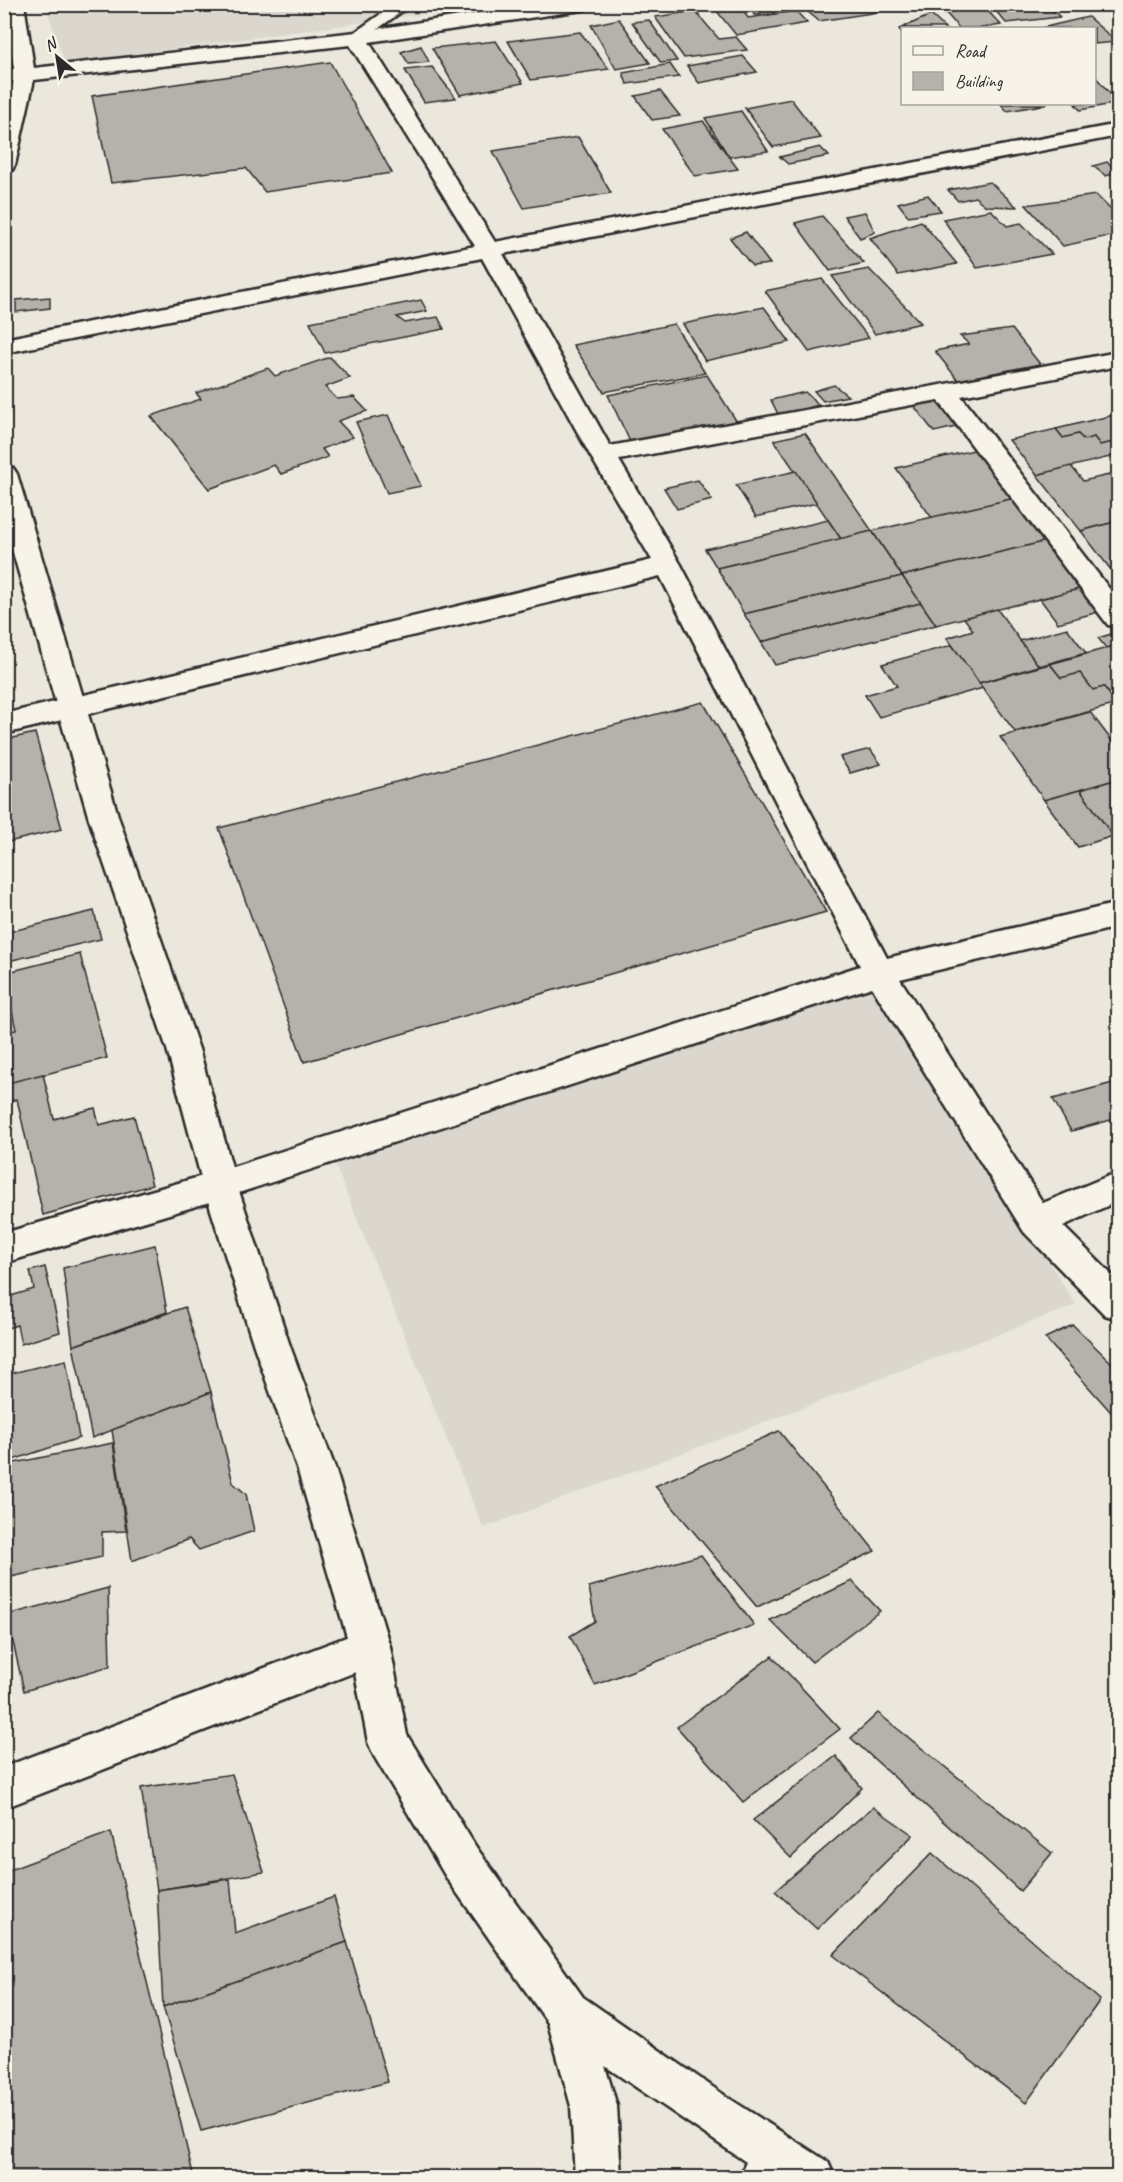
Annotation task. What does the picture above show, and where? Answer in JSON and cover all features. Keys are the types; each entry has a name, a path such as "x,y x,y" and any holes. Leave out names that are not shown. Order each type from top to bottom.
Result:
{"street":[{"path":"4,165 15,75 14,4"},
{"path":"15,75 356,38 582,4"},
{"path":"356,38 489,250 603,455 669,565 879,972 1036,1222 1119,1304"},
{"path":"4,346 489,250 1119,130"},
{"path":"603,455 945,392 1114,366"},
{"path":"945,392 1119,618"},
{"path":"4,474 108,830 183,1049 220,1185 272,1346 316,1468 370,1647 388,1742 456,1854 567,2013 594,2106 598,2178"},
{"path":"4,724 669,565"},
{"path":"4,1248 220,1185 879,972 1119,915"},
{"path":"1036,1222 1119,1186"},
{"path":"4,1788 370,1647"},
{"path":"567,2013 711,2113 788,2173"}],"lane":[{"path":"356,38 405,4"}],"shaded area":[{"path":"45,4 487,5 65,64"},
{"path":"872,984 1076,1305 483,1528 333,1160"}],"building":[{"path":"740,4 748,18 796,11 807,23 736,35 716,10"},
{"path":"769,4 775,14 754,15 751,6"},
{"path":"780,4 874,4 879,12 819,21 802,7 784,9"},
{"path":"990,4 1016,4 1019,8 1047,5 1060,17 1006,23"},
{"path":"983,6 1001,25 958,27 946,13"},
{"path":"695,11 719,39 736,37 747,50 684,58 655,17"},
{"path":"931,15 944,27 904,27"},
{"path":"1088,17 1117,42 1096,44 1096,27 1045,27"},
{"path":"619,19 650,63 616,69 591,25"},
{"path":"649,20 677,61 661,63 632,22"},
{"path":"580,32 609,69 531,80 508,41"},
{"path":"496,41 523,83 460,95 432,48"},
{"path":"421,46 429,62 409,64 401,52"},
{"path":"743,56 757,72 699,83 687,66"},
{"path":"330,62 392,173 265,192 246,168 111,183 92,96"},
{"path":"670,64 679,77 627,84 623,73"},
{"path":"432,67 456,98 424,102 405,70"},
{"path":"1096,77 1118,103 1080,110 1076,105 1096,105"},
{"path":"660,91 680,116 652,120 635,96"},
{"path":"791,99 821,138 773,147 745,108"},
{"path":"1002,105 1042,105 1007,111"},
{"path":"741,111 768,151 729,157 705,118"},
{"path":"703,121 738,169 695,176 662,129"},
{"path":"578,137 611,193 524,208 493,151"},
{"path":"820,147 829,156 788,164 780,157"},
{"path":"1107,162 1118,172 1106,176 1093,166"},
{"path":"990,182 1017,207 986,206 975,197 958,201 948,190"},
{"path":"928,195 941,211 908,216 898,203"},
{"path":"1096,195 1118,217 1118,234 1063,246 1026,205"},
{"path":"991,210 1007,226 1021,223 1052,254 977,268 943,219"},
{"path":"865,212 875,232 860,238 844,216"},
{"path":"822,216 864,263 830,271 795,223"},
{"path":"921,221 957,264 898,275 870,238"},
{"path":"746,232 770,264 752,266 730,238"},
{"path":"869,269 921,323 875,334 832,276"},
{"path":"822,279 869,338 809,352 765,291"},
{"path":"50,297 50,308 16,312 16,300"},
{"path":"421,300 427,311 397,317 405,323 438,317 444,329 325,353 310,322"},
{"path":"764,307 790,342 705,361 683,324"},
{"path":"674,324 705,373 604,392 573,345"},
{"path":"1012,329 1040,364 958,380 935,351 969,344 960,336"},
{"path":"330,357 350,378 325,387 337,399 354,397 367,411 338,421 353,437 322,449 328,457 281,474 274,465 209,489 151,416 201,399 196,393 268,368 275,376"},
{"path":"707,375 737,422 632,446 608,395"},
{"path":"834,385 848,396 823,401 814,391"},
{"path":"805,392 819,405 779,416 771,400"},
{"path":"936,401 956,427 934,432 914,406"},
{"path":"1118,414 1118,441 1100,445 1094,437 1084,440 1078,434 1063,438 1056,429"},
{"path":"388,415 421,486 387,493 356,422"},
{"path":"1056,429 1063,438 1078,434 1084,440 1094,437 1100,445 1118,441 1118,455 1037,475 1009,440"},
{"path":"805,433 872,531 841,539 774,440"},
{"path":"978,449 1015,498 932,518 896,468"},
{"path":"1071,466 1083,481 1118,473 1118,521 1081,531 1037,475"},
{"path":"796,471 817,503 756,517 736,485"},
{"path":"698,480 712,500 677,509 664,488"},
{"path":"1015,498 1047,541 902,576 872,531"},
{"path":"828,520 841,539 717,568 705,549"},
{"path":"1118,521 1118,579 1081,531"},
{"path":"872,531 902,576 744,614 717,568"},
{"path":"1047,541 1083,588 936,625 902,576"},
{"path":"902,576 921,603 761,642 744,614"},
{"path":"1083,588 1102,611 1058,623 1040,599"},
{"path":"921,603 936,625 775,665 761,642"},
{"path":"997,609 1039,666 979,683 947,638 973,630 964,618"},
{"path":"1067,628 1086,653 1039,666 1020,641"},
{"path":"1118,632 1118,645 1106,648 1098,638"},
{"path":"952,645 983,688 879,717 865,695 897,686 882,664"},
{"path":"1118,645 1117,704 1104,687 1093,690 1080,673 1061,678 1050,664"},
{"path":"1050,664 1061,678 1080,673 1093,690 1104,687 1117,704 1015,732 979,683"},
{"path":"703,702 826,912 304,1062 219,828"},
{"path":"1090,712 1118,749 1118,779 1044,800 1000,737"},
{"path":"35,733 62,829 4,843 4,740"},
{"path":"870,749 881,764 850,773 840,757"},
{"path":"1118,779 1118,835 1113,836 1080,790"},
{"path":"1080,790 1113,836 1078,847 1044,800"},
{"path":"94,911 101,939 4,962 4,933"},
{"path":"80,954 107,1058 4,1085 4,1032 16,1030 4,973"},
{"path":"43,1074 54,1119 95,1108 99,1125 134,1116 152,1185 43,1215 17,1099 4,1103 4,1084"},
{"path":"1113,1083 1118,1093 1118,1118 1071,1131 1053,1099"},
{"path":"155,1245 167,1312 73,1346 63,1268"},
{"path":"45,1267 60,1332 21,1344 17,1325 4,1329 4,1298 34,1289 30,1271"},
{"path":"185,1307 211,1392 92,1438 73,1346"},
{"path":"1073,1325 1118,1369 1118,1420 1045,1338"},
{"path":"66,1360 79,1438 4,1463 4,1375"},
{"path":"211,1392 233,1483 246,1494 254,1531 199,1550 189,1539 132,1561 112,1430"},
{"path":"779,1431 875,1551 757,1607 655,1486"},
{"path":"113,1443 126,1531 102,1532 102,1557 6,1578 4,1570 4,1465"},
{"path":"701,1555 754,1625 595,1685 570,1636 595,1621 589,1587"},
{"path":"852,1581 880,1611 812,1662 770,1620"},
{"path":"108,1588 110,1666 24,1691 7,1615"},
{"path":"772,1656 840,1729 743,1802 677,1727"},
{"path":"878,1713 1052,1853 1020,1891 851,1738"},
{"path":"836,1756 862,1788 791,1858 753,1820"},
{"path":"232,1774 264,1872 157,1890 141,1788"},
{"path":"873,1807 913,1835 817,1929 775,1891"},
{"path":"111,1832 194,2178 8,2178 4,2159 4,1872"},
{"path":"932,1853 1100,2000 1026,2103 833,1955"},
{"path":"230,1879 235,1933 334,1897 347,1942 163,2007 157,1890"},
{"path":"347,1942 388,2082 201,2131 163,2007"}]}
